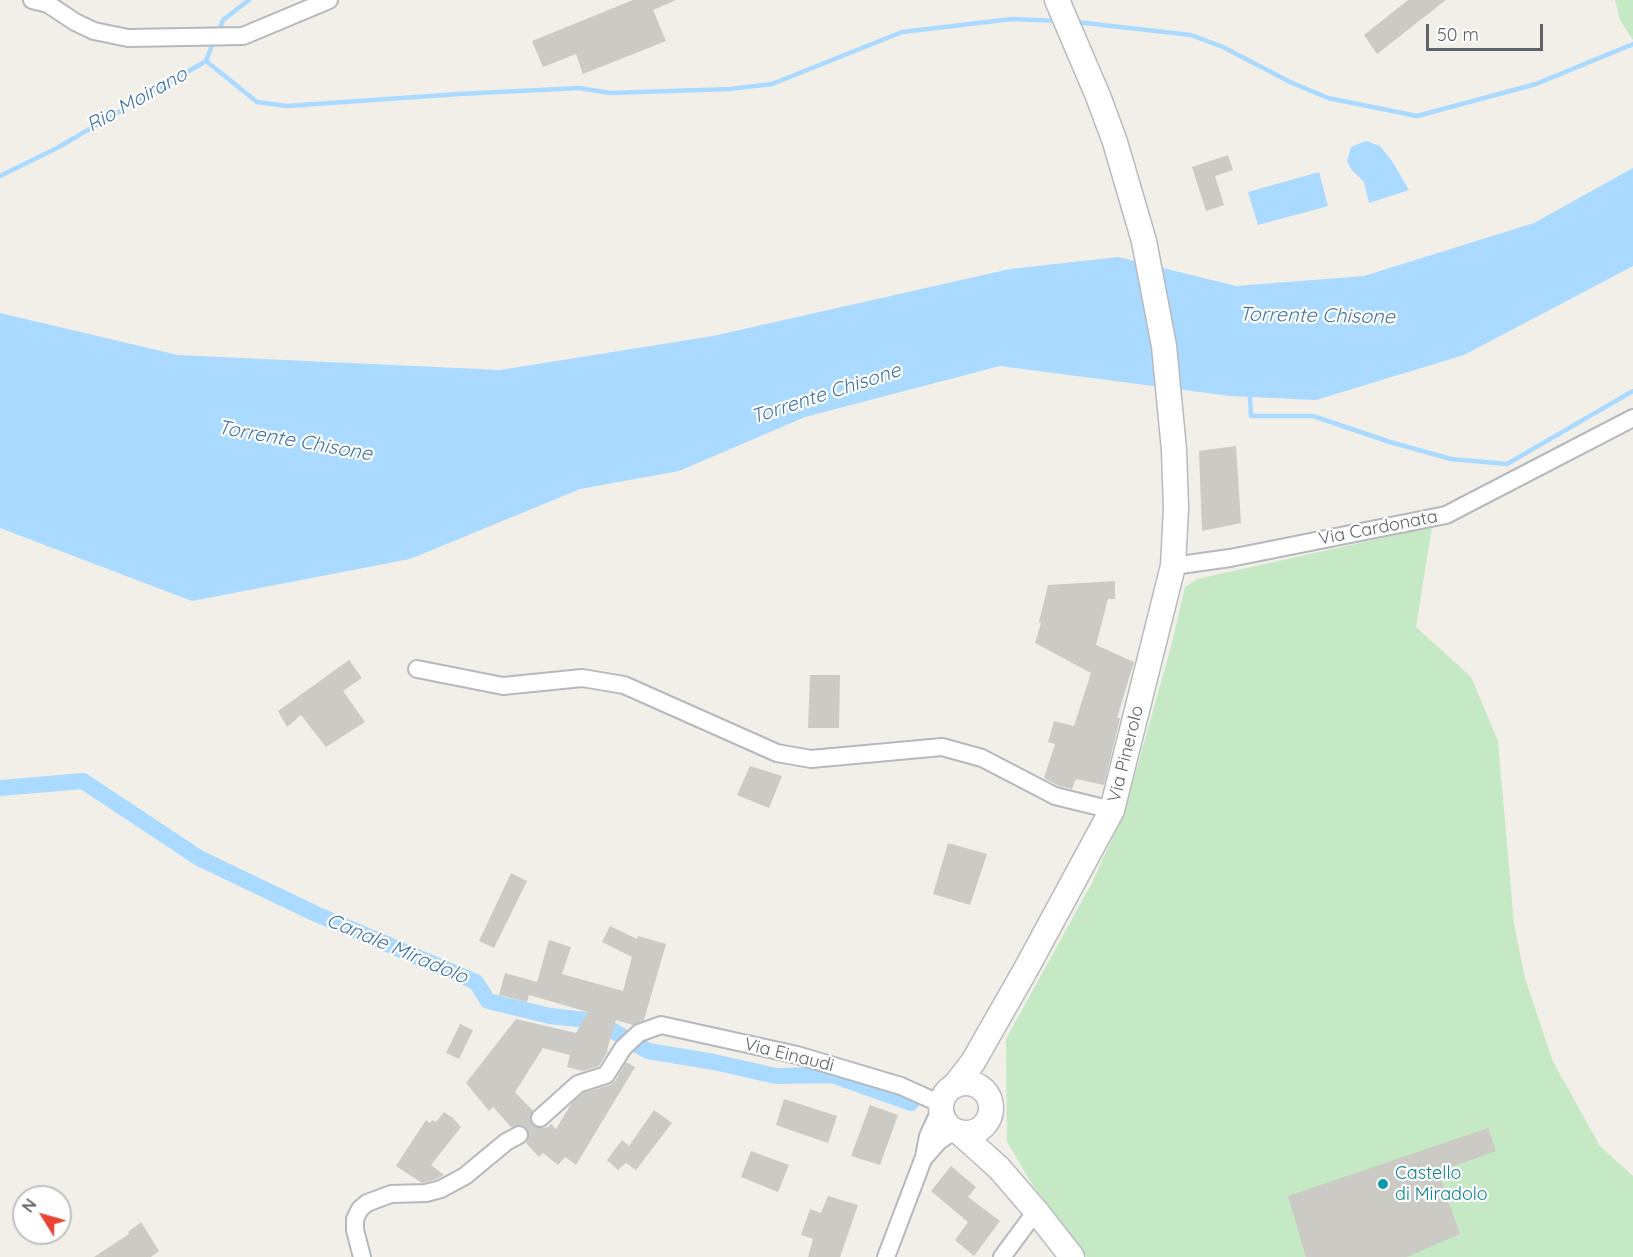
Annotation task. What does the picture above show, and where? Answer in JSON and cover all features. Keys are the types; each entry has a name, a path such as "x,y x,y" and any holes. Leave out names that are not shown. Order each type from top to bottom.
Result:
{"street":[{"path":"32,0 48,4 75,22 94,31 128,39 243,36 329,0"},
{"name":"Via Pinerolo","path":"946,1099 973,1062 1112,810 1173,566 1176,508 1174,450 1164,346 1144,241 1115,142 1057,0"},
{"name":"Via Cardonata","path":"1173,566 1230,558 1446,515 1633,418"},
{"path":"417,669 504,686 582,678 624,685 777,753 811,759 942,747 982,758 1055,796 1112,810"},
{"name":"Via Einaudi","path":"540,1118 578,1084 606,1075 629,1042 651,1028 661,1025 808,1058 946,1099"},
{"name":"Via Pinerolo","path":"990,1099 986,1072 991,1030"},
{"path":"886,1257 924,1157 928,1136 946,1099 972,1083 986,1092 990,1099 991,1116 987,1123 975,1132 957,1132 939,1141 924,1157"},
{"path":"946,1099 945,1121 999,1168 1072,1257"},
{"path":"987,1123 999,1168"},
{"path":"362,1257 355,1230 355,1219 360,1209 367,1203 391,1194 426,1193 441,1189 459,1180 506,1142 519,1135"},
{"path":"1002,1257 1036,1211"}],"green space":[{"path":"1615,0 1633,0 1633,40 1620,20"},
{"name":"Castello di Miradolo","path":"1432,527 1416,627 1471,677 1498,741 1514,924 1525,978 1553,1062 1600,1146 1633,1176 1633,1257 1087,1257 1032,1184 1007,1142 1006,1039 1093,881 1125,810 1171,647 1185,587 1197,579"}],"water":[{"path":"1366,141 1380,146 1409,190 1369,203 1364,182 1351,169 1347,161 1351,147"},
{"name":"Torrente Chisone","path":"1633,168 1633,266 1464,355 1316,400 1230,396 1000,366 805,417 679,471 580,489 410,559 192,601 0,528 0,313 178,355 500,370 713,336 1010,269 1118,257 1236,286 1364,276 1534,223"},
{"path":"1319,172 1328,206 1258,225 1248,192"}],"building":[{"path":"633,0 676,0 653,10 666,41 583,74 576,54 543,67 532,41"},
{"path":"1408,0 1446,0 1377,54 1364,35"},
{"path":"1228,155 1233,170 1215,176 1224,205 1206,211 1192,167"},
{"path":"1236,446 1241,523 1202,531 1199,451"},
{"path":"1115,581 1115,599 1108,599 1096,645 1134,662 1117,718 1120,718 1104,785 1076,779 1072,789 1059,786 1044,778 1055,744 1048,742 1054,721 1074,726 1091,673 1035,643 1048,585"},
{"path":"349,660 362,678 343,691 365,722 326,747 301,715 287,727 278,711"},
{"path":"810,675 840,675 839,728 808,728"},
{"path":"750,766 782,776 769,808 737,795"},
{"path":"948,843 987,854 970,905 933,894"},
{"path":"511,873 527,881 494,948 479,941"},
{"path":"610,926 637,939 638,936 666,944 644,1020 633,1025 616,1020 608,1051 599,1066 583,1071 567,1067 570,1055 543,1048 515,1092 533,1111 530,1120 533,1125 542,1128 551,1124 556,1129 571,1104 583,1093 610,1085 615,1081 626,1062 635,1067 576,1165 565,1157 558,1165 543,1153 539,1157 526,1143 529,1135 525,1126 511,1127 493,1107 489,1111 466,1083 516,1019 576,1033 588,1012 529,995 527,1002 499,995 505,973 537,982 549,940 571,947 562,974 623,991 632,957 602,942"},
{"path":"460,1024 473,1030 459,1059 446,1053"},
{"path":"784,1099 837,1116 828,1143 776,1125"},
{"path":"870,1105 898,1115 880,1165 851,1156"},
{"path":"654,1110 672,1123 636,1170 626,1163 618,1170 607,1160 622,1140 629,1146"},
{"path":"444,1112 461,1127 431,1165 444,1175 422,1183 396,1166 426,1120 430,1123 432,1120 436,1122"},
{"name":"Castello di Miradolo","path":"1488,1128 1496,1151 1438,1172 1460,1234 1407,1257 1306,1257 1288,1196"},
{"path":"751,1151 789,1165 778,1192 741,1177"},
{"path":"951,1166 976,1187 968,1197 1000,1221 974,1256 955,1240 968,1222 931,1191"},
{"path":"828,1196 858,1205 840,1257 808,1257 813,1239 801,1235 810,1209 821,1213"},
{"path":"141,1222 159,1251 151,1257 94,1257 129,1234 128,1232"}],"waterway":[{"name":"Rio Moirano","path":"218,33 223,20 249,0"},
{"path":"206,61 257,102 287,106 579,88 610,93 730,89 772,84 902,32 1012,19 1059,21"},
{"path":"1076,22 1191,35 1223,47 1290,82 1328,98 1417,116 1536,84 1633,44"},
{"name":"Rio Moirano","path":"0,176 57,148 206,61 214,40"},
{"path":"1250,397 1251,416 1313,416 1390,442 1451,459 1507,464 1633,391"},
{"name":"Canale Miradolo","path":"0,788 83,781 199,858 316,914 476,982 488,1001 550,1016 596,1021 648,1051 714,1062 776,1076 832,1075 911,1103"}],"tunnel":[{"path":"519,1135 540,1118"}],"place":[{"name":"Castello di Miradolo","path":"1383,1184"}]}
